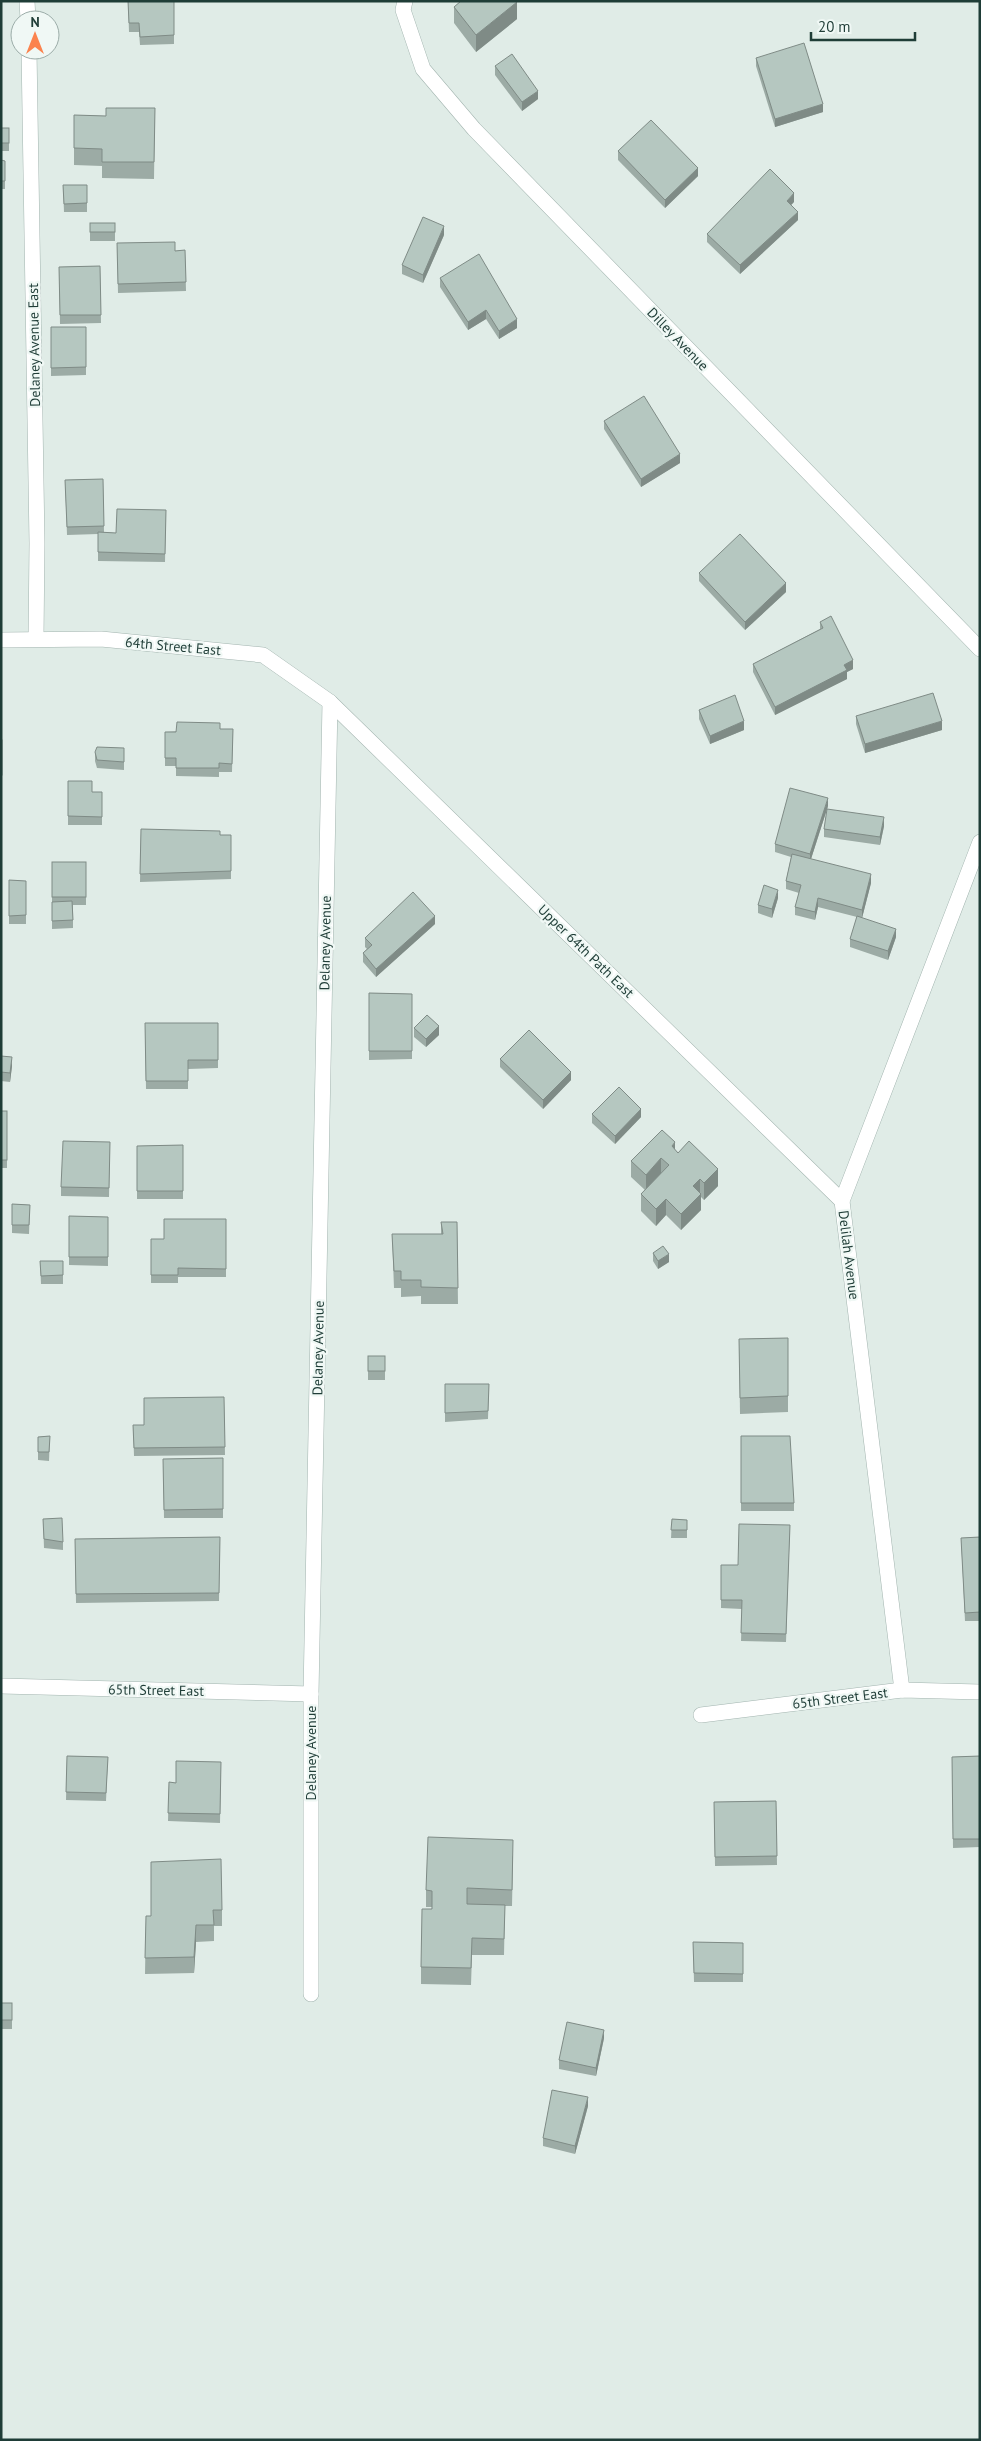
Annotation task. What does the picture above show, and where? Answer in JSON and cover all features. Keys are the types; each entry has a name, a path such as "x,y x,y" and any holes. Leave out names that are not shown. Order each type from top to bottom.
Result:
{"street":[{"name":"Dilley Avenue","path":"404,6 423,70 474,129 980,649"},
{"name":"Delaney Avenue East","path":"29,60 37,534 36,640"},
{"name":"64th Street East","path":"1,640 101,640 263,655 330,702"},
{"name":"Upper 64th Path East","path":"330,702 842,1201"},
{"name":"Delaney Avenue","path":"310,1994 311,1694 330,702"},
{"name":"Delilah Avenue","path":"902,1690 842,1201 980,842"},
{"name":"65th Street East","path":"1,1686 311,1694"},
{"name":"65th Street East","path":"701,1715 902,1690 980,1692"}],"building":[{"path":"128,1 174,1 174,35 140,37 139,23 129,23"},
{"path":"461,1 517,2 476,35 454,7"},
{"path":"804,43 823,104 775,119 756,58"},
{"path":"512,54 538,91 522,102 495,66"},
{"path":"106,108 155,108 154,162 102,162 102,149 74,148 74,115 106,116"},
{"path":"651,120 698,168 665,200 618,151"},
{"path":"1,128 9,128 9,143 1,143"},
{"path":"1,160 5,161 5,181 1,181"},
{"path":"770,169 794,193 787,201 798,212 740,265 707,234"},
{"path":"63,185 87,185 87,203 64,204"},
{"path":"423,217 444,226 423,275 402,265"},
{"path":"90,223 115,223 115,232 90,232"},
{"path":"175,242 175,251 185,250 186,282 118,284 117,243"},
{"path":"479,254 517,319 499,331 486,310 468,322 440,278"},
{"path":"100,266 101,315 60,315 59,267"},
{"path":"51,327 86,327 86,367 51,368"},
{"path":"644,396 680,454 641,479 604,421"},
{"path":"103,479 104,526 67,527 65,480"},
{"path":"117,509 166,510 165,554 98,552 98,532 116,533"},
{"path":"740,534 786,583 745,622 699,573"},
{"path":"831,616 853,660 844,665 847,670 775,707 753,664 823,628 820,622"},
{"path":"933,693 942,721 865,744 856,716"},
{"path":"735,695 744,721 710,736 699,710"},
{"path":"177,722 220,723 220,729 233,729 232,764 219,763 219,768 176,768 176,758 165,758 165,732 176,732"},
{"path":"2,740 2,775 1,775"},
{"path":"97,747 124,748 124,762 97,760 95,752"},
{"path":"68,781 92,781 92,792 102,792 102,817 68,816"},
{"path":"790,788 828,798 810,854 775,844"},
{"path":"827,809 884,817 880,837 824,829"},
{"path":"141,829 220,831 220,835 231,835 231,871 140,874"},
{"path":"792,854 871,874 862,910 818,898 815,912 795,907 801,885 786,881"},
{"path":"52,862 86,862 86,897 52,897"},
{"path":"9,880 26,881 26,915 9,916"},
{"path":"764,885 778,890 772,909 758,905"},
{"path":"413,892 435,916 376,969 363,953 372,945 365,938"},
{"path":"72,901 73,920 52,921 52,902"},
{"path":"857,916 896,929 888,951 850,939"},
{"path":"369,993 412,994 412,1051 369,1051"},
{"path":"427,1015 439,1026 426,1039 414,1028"},
{"path":"145,1023 218,1023 218,1060 188,1060 188,1081 146,1081"},
{"path":"529,1030 571,1072 543,1100 500,1059"},
{"path":"1,1056 12,1057 10,1073 1,1072"},
{"path":"619,1087 641,1109 615,1136 592,1114"},
{"path":"1,1111 7,1111 7,1160 1,1160"},
{"path":"662,1130 675,1142 672,1146 678,1153 689,1141 718,1169 704,1183 700,1179 693,1186 701,1194 681,1214 666,1199 656,1209 641,1194 669,1165 661,1158 646,1175 631,1161"},
{"path":"63,1141 110,1142 109,1188 61,1187"},
{"path":"183,1145 183,1191 137,1191 137,1146"},
{"path":"12,1204 30,1205 29,1225 12,1225"},
{"path":"69,1216 108,1217 108,1257 69,1257"},
{"path":"164,1219 226,1219 226,1269 178,1268 178,1275 151,1275 151,1239 164,1239"},
{"path":"441,1222 457,1222 458,1288 421,1287 421,1280 401,1280 401,1271 394,1271 392,1234 443,1234"},
{"path":"663,1246 669,1254 658,1261 653,1253"},
{"path":"40,1261 63,1261 63,1275 41,1276"},
{"path":"788,1338 788,1396 740,1398 739,1339"},
{"path":"368,1356 385,1356 385,1371 368,1371"},
{"path":"445,1384 489,1384 488,1411 445,1413"},
{"path":"224,1397 225,1447 134,1448 133,1425 144,1425 144,1398"},
{"path":"50,1436 49,1452 38,1452 38,1437"},
{"path":"741,1436 790,1436 794,1503 741,1503"},
{"path":"223,1458 223,1509 164,1510 163,1459"},
{"path":"62,1518 63,1542 44,1539 43,1519"},
{"path":"672,1519 687,1520 687,1530 671,1530"},
{"path":"739,1524 790,1525 786,1634 741,1633 742,1600 721,1600 721,1565 738,1565"},
{"path":"220,1537 219,1593 76,1594 75,1539"},
{"path":"980,1537 980,1612 965,1613 961,1538"},
{"path":"67,1756 108,1757 106,1793 66,1792"},
{"path":"980,1756 980,1839 953,1839 952,1757"},
{"path":"176,1761 221,1762 220,1814 168,1813 169,1782 176,1783"},
{"path":"776,1801 777,1856 715,1857 714,1802"},
{"path":"428,1837 513,1840 512,1890 467,1888 467,1904 505,1905 504,1939 472,1938 471,1968 421,1967 422,1909 432,1909 432,1891 426,1890"},
{"path":"221,1859 222,1910 213,1910 214,1925 196,1925 194,1957 145,1958 146,1916 151,1916 151,1862"},
{"path":"693,1942 743,1943 743,1974 694,1973"},
{"path":"1,2003 12,2003 12,2020 1,2020"},
{"path":"567,2022 604,2030 596,2068 559,2060"},
{"path":"552,2090 588,2097 575,2146 543,2138"}]}
